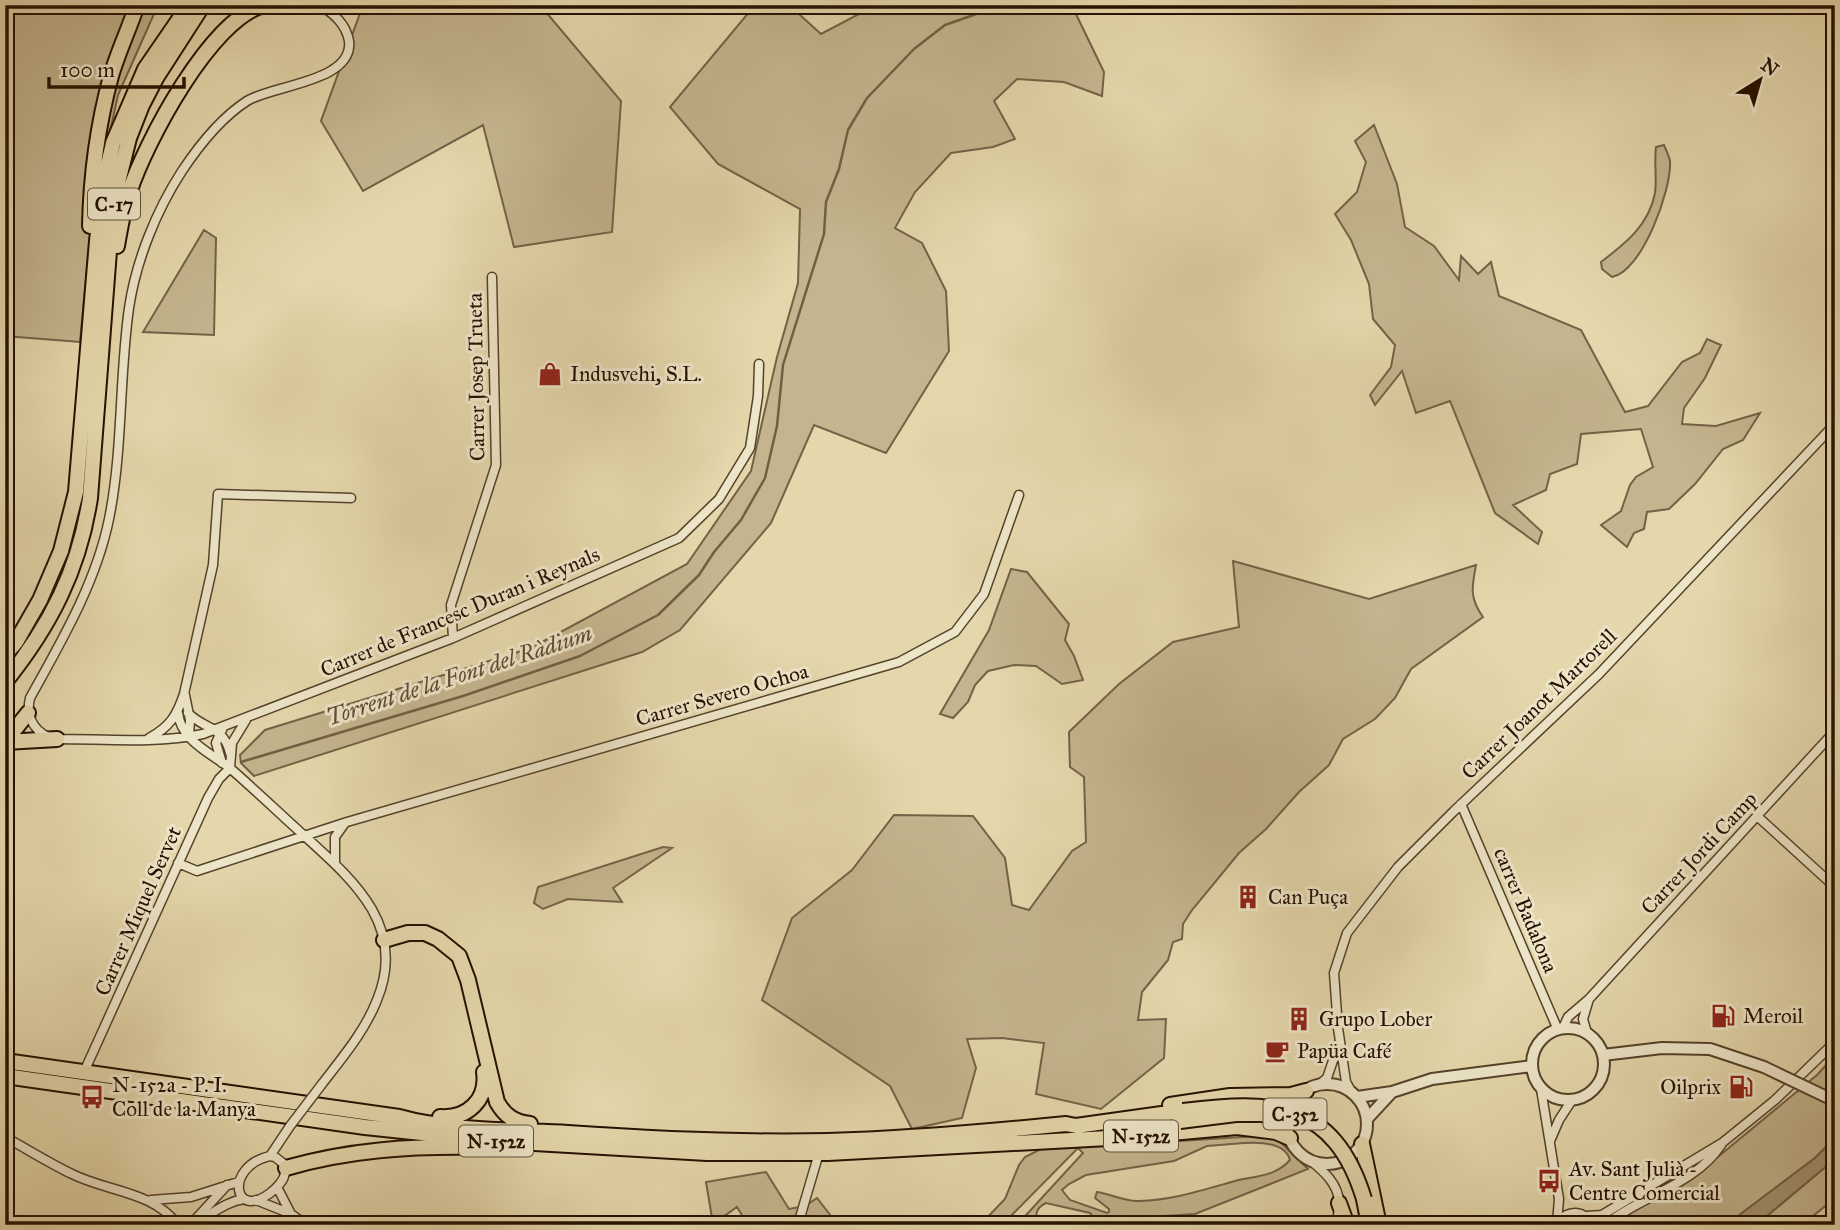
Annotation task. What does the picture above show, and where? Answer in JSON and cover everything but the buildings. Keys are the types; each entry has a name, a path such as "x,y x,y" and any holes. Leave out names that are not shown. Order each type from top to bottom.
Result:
{"highway":[{"path":"96,254 90,237 90,226 98,138 112,75 137,5"},
{"name":"C-17","path":"5,655 16,642 40,600 61,551 76,492 103,187 113,143 145,69 189,5"},
{"name":"C-17","path":"5,682 28,654 57,607 86,527 110,238 117,186 129,138 156,78 203,5"},
{"path":"96,424 106,384 116,253 128,194 169,109 208,50 234,20 264,5"},
{"path":"5,740 28,713"},
{"path":"5,740 57,739"},
{"path":"384,940 408,933 425,933 438,939 459,956 468,980 497,1102 507,1116 522,1123 593,1135"},
{"path":"399,1117 415,1114 450,1117 466,1112 482,1096 486,1060"},
{"name":"N-152z","path":"5,1061 414,1121 490,1129 709,1140 825,1141 1066,1125 1076,1120 1137,1109 1230,1096 1291,1095 1311,1088"},
{"name":"N-152z","path":"5,1076 365,1128 498,1141 707,1153 819,1153 1127,1138 1237,1128 1276,1132 1290,1138"},
{"name":"C-352","path":"990,1144 1182,1116 1239,1104 1262,1105 1301,1115 1320,1127 1344,1153 1358,1180 1359,1225"},
{"name":"C-352","path":"1066,1125 1182,1116"},
{"path":"286,1168 309,1161 382,1149 418,1146 483,1147 498,1141"},
{"path":"1362,1144 1379,1225"},
{"name":"C-352","path":"1359,1201 1369,1225"},
{"path":"1339,1203 1347,1225"}],"street":[{"path":"282,5 298,10 308,5"},
{"path":"57,739 49,738 38,731 28,713 30,698 73,619 92,574 108,521 114,485 129,307 137,272 156,220 183,170 211,135 246,102 278,88 321,77 332,71 345,58 349,49 345,28 338,18 320,5"},
{"name":"Carrer Josep Trueta","path":"453,638 451,605 496,465 492,277"},
{"name":"Carrer de Francesc Duran i Reynals","path":"57,739 189,737 220,730 453,638 679,538 719,499 750,448 758,396 759,364"},
{"name":"Carrer Joanot Martorell","path":"1354,1095 1346,1082 1334,972 1347,933 1398,867 1599,674 1835,424"},
{"path":"147,739 166,727 178,713 184,694 213,565 218,494 351,498"},
{"name":"Carrer Severo Ochoa","path":"178,863 197,871 346,822 899,662 955,632 984,594 1019,495"},
{"path":"184,694 189,737"},
{"path":"178,713 180,724 189,737 230,768 335,862 372,909 384,940 385,966 379,998 353,1043 270,1156"},
{"path":"188,713 198,722 220,730 230,753"},
{"path":"230,768 230,753 235,736 248,717"},
{"path":"220,730 216,743 222,763"},
{"name":"Carrer Jordi Camp","path":"1561,1029 1568,1017 1588,999 1835,731"},
{"name":"Carrer Miquel Servet","path":"83,1072 213,788 230,768"},
{"name":"carrer Badalona","path":"1461,804 1561,1029"},
{"path":"1757,816 1835,887"},
{"path":"335,862 333,844 346,822"},
{"path":"1587,1033 1583,1019 1588,999"},
{"path":"1541,1089 1559,1099 1572,1100 1595,1090 1604,1075 1603,1055 1595,1039 1576,1028 1561,1029 1541,1040 1534,1053 1532,1066 1541,1089 1559,1199 1557,1224"},
{"path":"1336,1225 1339,1203 1336,1191 1327,1175 1295,1147 1290,1138 1289,1115 1292,1105 1327,1078 1340,1040"},
{"path":"1557,1224 1566,1214 1602,1215 1722,1143 1775,1100 1835,1042"},
{"path":"1603,1055 1662,1048 1710,1049 1763,1067 1835,1101"},
{"name":"N-152z","path":"1311,1088 1339,1086 1354,1095 1392,1093 1432,1079 1532,1066"},
{"name":"N-152z","path":"1367,1119 1392,1093"},
{"path":"1310,1160 1334,1164 1355,1153 1362,1144 1367,1130 1367,1119 1354,1095"},
{"path":"1550,1141 1572,1100"},
{"path":"5,1137 74,1175 116,1191 151,1200 191,1197 237,1182 262,1158 270,1156 280,1160 286,1168 285,1174 277,1187 256,1200"},
{"path":"1605,1225 1696,1170 1722,1143"},
{"path":"795,1225 799,1221 819,1153"},
{"path":"237,1182 239,1194 244,1199"},
{"path":"192,1224 227,1185"},
{"path":"277,1187 291,1214"},
{"path":"192,1224 230,1201 244,1199 256,1200 291,1214 306,1225"},
{"path":"1559,1199 1573,1213"},
{"path":"151,1200 170,1214 178,1225"},
{"path":"1824,1225 1835,1215"},
{"path":"1586,1216 1592,1225"}],"shaded area":[{"path":"5,5 158,5 118,95 92,214 80,342 5,336"},
{"path":"363,5 540,5 621,101 612,232 514,247 483,125 363,191 321,121"},
{"path":"755,5 789,5 821,34 876,5 1075,5 1074,10 1104,72 1102,96 1064,82 1017,79 994,101 1015,139 993,147 951,153 915,192 895,228 922,243 946,291 949,351 886,453 814,425 771,523 680,630 642,652 254,776 241,763 240,755 265,730 531,648 687,564 751,471 777,357 798,283 800,209 718,164 670,107"},
{"path":"1374,125 1397,184 1405,227 1434,246 1459,280 1461,256 1478,274 1491,262 1499,296 1581,330 1625,412 1648,406 1682,362 1700,353 1707,339 1721,345 1705,378 1684,408 1682,424 1716,426 1760,413 1743,440 1723,449 1695,484 1669,509 1647,512 1644,529 1634,533 1627,547 1601,525 1621,511 1630,485 1636,477 1653,467 1641,429 1581,434 1577,464 1550,474 1546,490 1513,505 1542,532 1538,544 1495,513 1450,401 1416,413 1402,371 1375,405 1370,395 1391,367 1395,345 1373,319 1369,284 1351,240 1335,214 1357,192 1366,162 1355,141"},
{"path":"1664,145 1670,161 1669,174 1653,228 1634,261 1623,272 1612,277 1602,269 1601,262 1635,232 1648,215 1655,193 1656,147"},
{"path":"204,230 216,238 214,335 143,332"},
{"path":"1233,561 1369,599 1476,565 1473,592 1475,604 1483,617 1411,669 1395,698 1375,719 1343,739 1329,765 1239,853 1192,910 1183,924 1182,939 1173,942 1168,960 1142,992 1138,1020 1166,1019 1164,1058 1101,1109 1036,1094 1044,1043 1002,1038 967,1039 976,1068 962,1118 912,1129 890,1086 762,1000 792,918 852,870 894,815 973,816 1005,858 1012,905 1029,910 1072,851 1086,842 1084,777 1070,767 1069,732 1119,684 1173,642 1239,627"},
{"path":"1011,569 1027,572 1069,624 1065,640 1083,680 1062,684 1036,666 1014,665 988,671 975,685 968,702 953,718 940,714 989,630"},
{"path":"663,847 672,848 613,888 622,902 568,899 543,909 534,903 538,887"},
{"path":"1835,1055 1835,1138 1815,1158 1739,1216 1726,1225 1609,1225 1719,1156 1817,1075"},
{"path":"1275,1137 1308,1169 1195,1214 1150,1217 1152,1225 1099,1225 1090,1213 1046,1203 1037,1213 1043,1225 1017,1225 1083,1153 1078,1148 1002,1225 980,1225 1005,1199 1025,1157 1045,1147 1066,1143 1117,1145","holes":["1250,1143 1277,1146 1290,1160 1278,1170 1264,1175 1164,1199 1134,1201 1097,1192 1095,1198 1109,1209 1107,1213 1070,1200 1062,1190 1086,1175 1174,1161 1207,1146"]},
{"path":"1835,1138 1835,1159 1756,1225 1726,1225 1815,1158"},
{"path":"1835,1159 1835,1198 1802,1225 1756,1225"},
{"path":"766,1172 789,1209 805,1206 817,1198 838,1225 748,1225 737,1207 713,1224 706,1182"}],"waterway":[{"name":"Torrent de la Font del Ràdium","path":"241,762 463,696 580,656 658,615 699,575 741,520 765,478 777,426 783,365 824,234 826,202 839,169 848,130 867,98 914,49 945,25 1002,5"}],"place":[{"name":"Indusvehi, S.L.","path":"550,374"},
{"name":"Can Puça","path":"1248,897"},
{"name":"Meroil","path":"1723,1016"},
{"name":"Grupo Lober","path":"1299,1019"},
{"name":"Papüa Café","path":"1277,1051"},
{"name":"Oilprix","path":"1741,1087"},
{"name":"N-152a - P. I. Coll de la Manya","path":"92,1097"},
{"name":"Av. Sant Julià - Centre Comercial","path":"1549,1181"}]}
